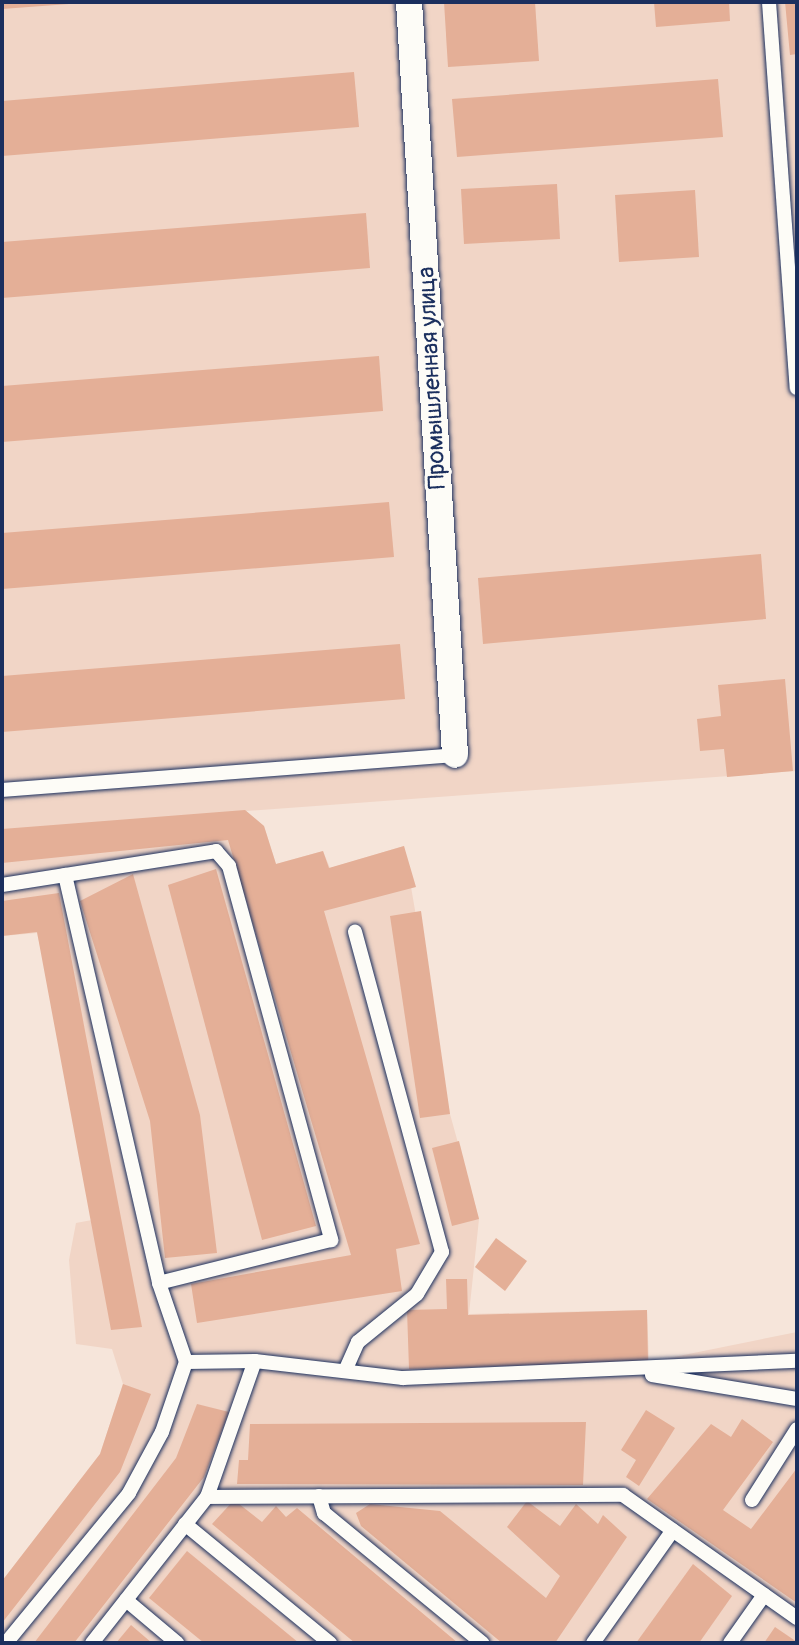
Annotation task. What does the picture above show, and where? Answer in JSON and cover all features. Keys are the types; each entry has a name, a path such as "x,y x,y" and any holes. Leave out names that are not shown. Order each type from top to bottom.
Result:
{"street":[{"name":"Промышленная улица","path":"409,2 455,755"}],"lane":[{"path":"769,2 797,388"},
{"path":"2,790 455,755"},
{"path":"2,885 216,851 229,866 332,1228 331,1240 159,1283"},
{"path":"6,1643 129,1493 162,1432 186,1362 159,1283 65,875"},
{"path":"345,1371 358,1342 417,1294 442,1252 355,932"},
{"path":"186,1362 255,1361 403,1378 640,1372 797,1361"},
{"path":"92,1643 207,1497 255,1361"},
{"path":"640,1372 685,1386 797,1399"},
{"path":"752,1500 797,1429"},
{"path":"207,1497 605,1492 623,1495 797,1618"},
{"path":"319,1496 324,1513 482,1643"},
{"path":"185,1524 330,1643"},
{"path":"593,1643 673,1530"},
{"path":"730,1643 764,1595"},
{"path":"126,1600 177,1643"}],"shaded area":[{"path":"2,2 797,2 797,771 246,811 264,826 276,864 323,851 330,868 404,846 450,1114 479,1219 469,1314 647,1310 649,1362 797,1332 797,1643 2,1643 2,1581 100,1454 123,1384 112,1349 76,1344 69,1260 76,1223 92,1220 62,1041 37,933 2,936"}],"building":[{"path":"2,2 69,2 69,4 2,9"},
{"path":"444,2 535,2 539,61 448,67"},
{"path":"654,2 729,2 730,21 656,27"},
{"path":"785,2 797,2 797,54 790,55"},
{"path":"354,72 359,127 2,156 2,101"},
{"path":"718,79 723,137 457,157 452,99"},
{"path":"557,184 560,239 464,244 461,189"},
{"path":"695,190 699,257 619,262 615,195"},
{"path":"366,213 370,268 2,298 2,242"},
{"path":"379,356 383,411 2,442 2,386"},
{"path":"389,502 394,557 2,589 2,533"},
{"path":"761,554 766,619 483,644 478,578"},
{"path":"400,644 405,699 2,732 2,676"},
{"path":"785,679 793,771 727,777 724,749 700,751 697,719 721,716 718,685"},
{"path":"245,810 264,826 276,864 323,851 329,868 404,846 416,887 324,911 420,1244 396,1249 402,1291 197,1323 191,1284 351,1255 228,840 2,863 2,829"},
{"path":"216,869 316,1226 262,1240 168,885"},
{"path":"133,874 200,1115 217,1253 165,1258 150,1121 80,901"},
{"path":"59,893 142,1327 111,1330 37,932 2,936 2,901"},
{"path":"421,911 450,1114 420,1118 390,916"},
{"path":"459,1141 479,1219 452,1226 432,1148"},
{"path":"496,1238 527,1261 505,1291 475,1267"},
{"path":"446,1279 467,1279 468,1315 647,1310 648,1362 409,1369 407,1310 447,1309"},
{"path":"123,1384 151,1394 120,1472 2,1623 2,1581 100,1454"},
{"path":"197,1404 229,1412 204,1477 74,1643 34,1643 176,1458"},
{"path":"646,1410 675,1428 639,1486 626,1477 636,1460 621,1450"},
{"path":"742,1419 773,1442 723,1510 751,1529 797,1468 797,1603 647,1499 711,1424 731,1437"},
{"path":"586,1422 583,1485 237,1484 239,1460 248,1460 250,1424"},
{"path":"234,1500 262,1522 276,1506 286,1517 297,1508 458,1643 355,1643 212,1524"},
{"path":"527,1501 560,1526 576,1504 598,1524 603,1515 627,1537 555,1643 502,1643 361,1526 356,1513 370,1504 440,1511 546,1598 560,1576 507,1527"},
{"path":"187,1551 299,1643 204,1643 149,1598"},
{"path":"693,1564 732,1596 699,1643 636,1643"},
{"path":"131,1625 152,1643 116,1643"},
{"path":"775,1627 797,1642 797,1643 764,1643"}]}
